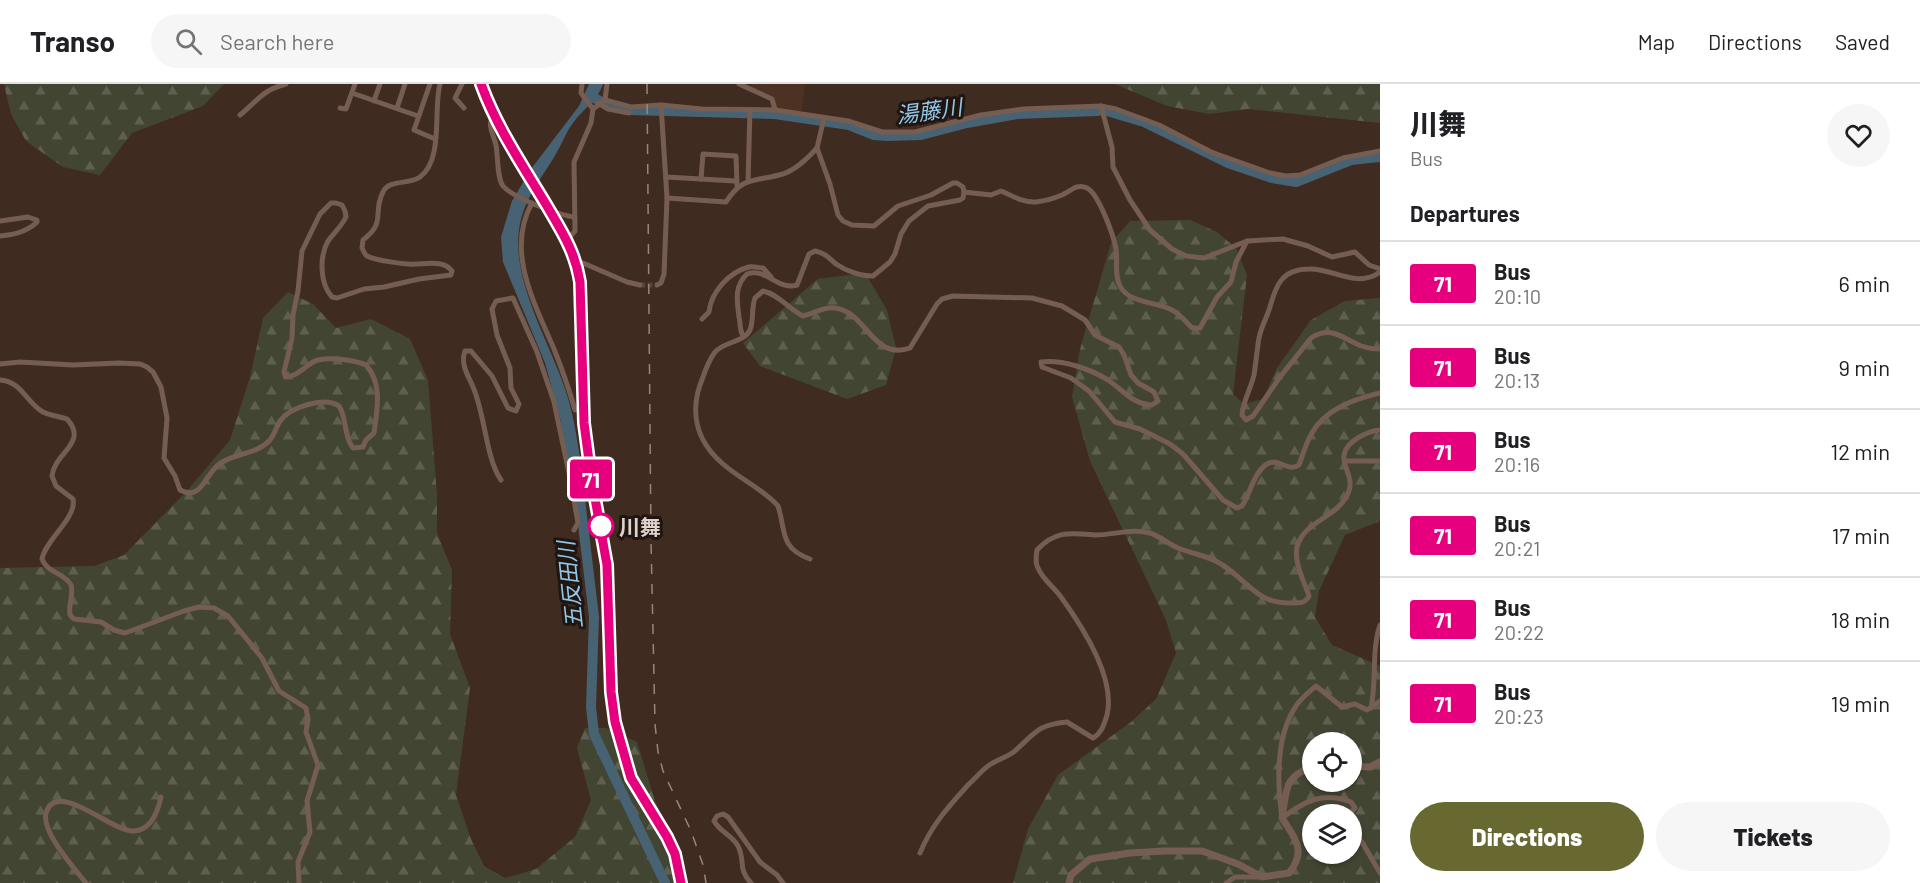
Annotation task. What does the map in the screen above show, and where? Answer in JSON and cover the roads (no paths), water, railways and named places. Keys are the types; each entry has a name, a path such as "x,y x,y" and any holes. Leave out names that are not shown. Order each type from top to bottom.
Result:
{"main road":[{"path":"480,85 493,114 567,240 577,262 580,282 583,410 588,476 607,565 611,692 615,722 631,778 667,837 675,854 681,883"}],"street":[{"path":"240,115 257,101 261,94 286,84"},
{"path":"340,108 346,109 355,84"},
{"path":"374,100 380,84"},
{"path":"397,108 405,84"},
{"path":"430,84 414,130 435,139"},
{"path":"0,364 20,362 73,365 119,363 147,366 157,380 165,403 164,458 180,490 185,493 200,489 213,471 224,461 264,445 272,437 280,420 309,404 330,401 339,406 345,419 350,444 353,448 363,447 366,440 374,433 379,399 374,377 366,365 344,360 318,360 291,377 285,376 292,338 302,251 320,214 331,203 336,202 342,205 346,217 325,249 324,283 332,297 338,298 364,289 451,275 452,271 443,264 413,265 373,258 366,255 362,248 363,240 373,233 377,226 379,204 384,190 389,185 409,182 421,176 431,161 440,84"},
{"path":"462,84 455,98 464,108"},
{"path":"567,240 575,231 574,162 591,123 592,108 581,93 582,84"},
{"path":"592,108 601,102 607,84"},
{"path":"739,84 772,99 775,110"},
{"path":"352,93 418,116"},
{"path":"601,102 661,109 702,109 750,113 775,110 823,121 848,121 882,132 915,132 981,115 1031,108 1101,106 1150,121 1211,152 1278,175 1300,175 1343,158 1380,151"},
{"path":"601,102 608,109 629,113"},
{"path":"1101,106 1112,147 1113,167 1137,213 1160,240 1186,256 1204,258 1258,239 1293,240 1332,257 1355,252 1369,265 1380,271 1369,279 1357,279 1310,268 1284,276 1274,290 1260,334 1252,381 1243,405 1242,415 1246,420 1253,416 1280,377 1311,338 1317,334 1329,332 1362,347 1380,349"},
{"path":"657,285 661,283 664,274 667,198 661,109"},
{"path":"748,182 750,113"},
{"path":"493,114 490,126 499,161 502,185 531,202 575,217"},
{"path":"744,336 739,329 740,318 736,304 740,283 747,274 759,273 791,287 797,285 809,255 815,251 826,255 848,271 873,276 890,262 909,221 928,207 963,198 963,187 952,183 931,195 898,206 874,225 852,225 843,221 838,215 817,148 823,121"},
{"path":"666,177 736,184 748,182 784,173 807,158 817,148"},
{"path":"667,198 726,202 736,184 736,156 703,154 701,179"},
{"path":"964,192 991,195 1001,191 1024,201 1037,202 1063,195 1075,187 1087,188 1096,196 1116,247 1117,278 1123,290 1130,296 1147,303 1160,304 1175,311 1192,328 1200,328 1217,297 1228,288 1247,241"},
{"path":"531,202 526,212 521,238 523,267 540,318 563,371 575,410 583,410"},
{"path":"0,220 28,217 37,219 34,226 0,236"},
{"path":"577,262 640,285"},
{"path":"702,318 709,312 710,302 717,288 742,270 750,266 763,268 774,280"},
{"path":"810,559 794,551 788,542 781,524 778,506 723,465 705,445 696,425 697,390 714,353 748,334 751,327 754,298 763,291 770,293 791,310 803,316 827,308 843,310 883,347 894,351 910,348 937,304 942,299 953,296 1032,298 1056,304 1078,314 1095,335 1119,347 1131,375 1138,383 1154,392 1158,401 1152,405 1136,402 1108,381 1060,362 1041,362 1042,367 1071,378 1089,391 1115,422 1140,429 1170,444 1183,454 1223,500 1237,508 1242,506 1259,472 1265,465 1270,462 1296,468 1312,431 1320,422 1346,404 1380,393"},
{"path":"501,480 494,471 483,414 463,356 465,351 471,351 492,376 508,408 516,411 519,404 511,388 510,368 497,335 492,309 496,302 513,298 537,352 555,402 578,523 574,530"},
{"path":"0,380 14,384 39,409 67,419 74,428 74,440 56,462 52,476 56,486 73,499 73,508 46,548 42,559 44,565 67,580 70,585 69,615 74,619 101,622 114,630 125,633 199,607 214,608 228,616 262,658 279,692 306,708 308,712 306,732 318,765 307,801 310,832 298,862 299,883"},
{"path":"920,853 932,827 944,811 985,768 1016,751 1022,743 1041,728 1050,724 1067,722 1093,738 1099,734 1103,726 1108,706 1104,676 1088,640 1060,596 1038,568 1037,550 1046,540 1059,534 1151,533 1179,549 1209,557 1222,564 1261,597 1276,603 1305,602 1309,596 1296,558 1297,547 1311,528 1345,499 1351,483 1345,454 1363,435 1380,430"},
{"path":"1346,461 1380,461"},
{"path":"571,478 588,476"},
{"path":"1371,708 1375,649 1380,625"},
{"path":"1226,883 1235,877 1262,877 1289,873 1295,866 1298,844 1282,818 1279,797 1284,732 1297,705 1317,686 1342,707 1354,704 1364,710 1371,708 1380,700"},
{"path":"1362,767 1370,767 1380,762"},
{"path":"1282,818 1288,783 1302,771"},
{"path":"1302,804 1322,797 1337,798 1352,804"},
{"path":"86,883 49,831 46,816 50,805 58,800 65,801 77,805 122,830 131,831 142,829 151,822 162,798"},
{"path":"1282,818 1302,804"},
{"path":"751,883 741,869 740,850 733,839 717,827 714,821 717,816 723,814 728,817 751,852 783,883"},
{"path":"1362,843 1380,873"},
{"path":"1069,883 1071,875 1090,859 1165,850 1202,851 1238,864 1262,877"}],"water":[{"path":"589,84 603,84 590,105 571,126 532,193 525,207 519,230 519,254 523,279 573,416 582,470 570,472 560,418 545,363 503,262 501,237 512,201 531,169 579,106"}],"waterway":[{"name":"湯藤川","path":"590,96 610,106 629,110 775,114 849,125 874,135 887,136 921,135 967,123 1017,114 1098,111"},
{"name":"湯藤川","path":"1107,111 1144,122 1228,163 1272,178 1296,182 1351,160 1380,157"},
{"name":"五反田川","path":"575,457 594,617 591,707 594,734 665,883"}],"tunnel":[{"path":"640,285 657,285"}],"railway":[{"path":"647,84 655,724 663,771 691,831 703,865 706,883"}],"place":[{"name":"川舞","path":"601,526"}]}
